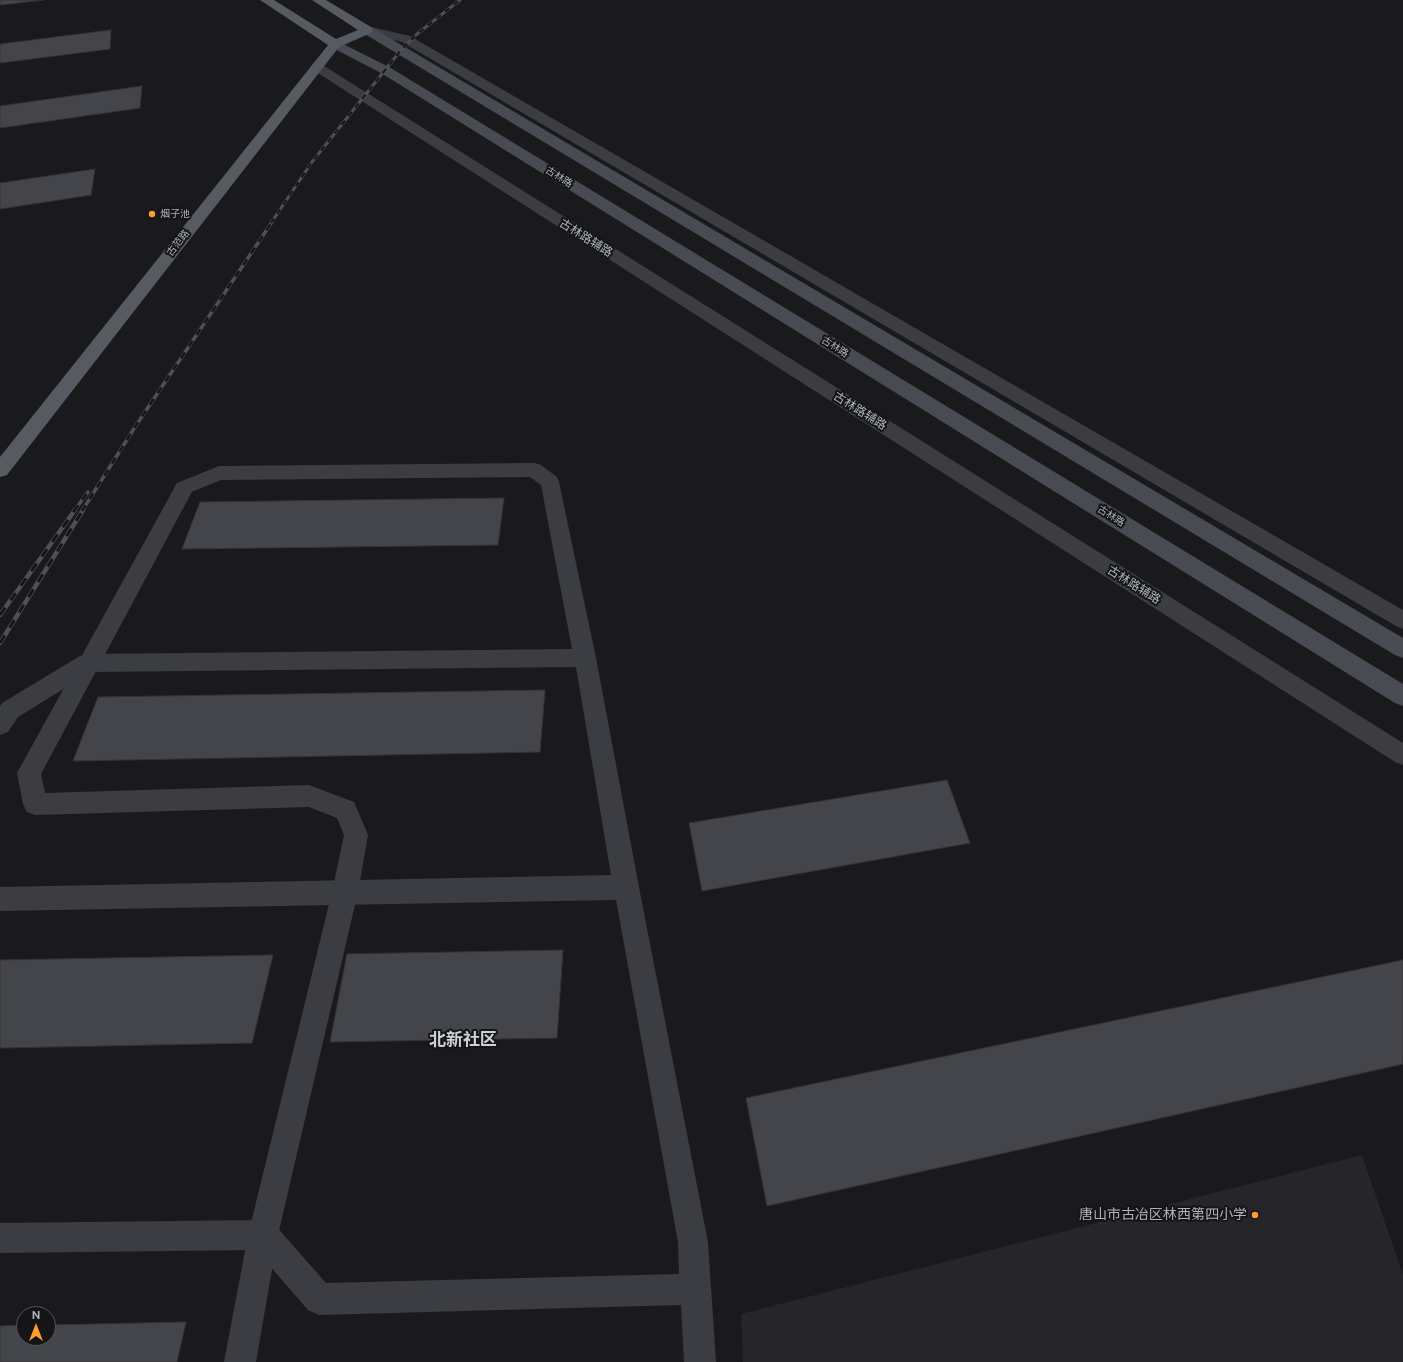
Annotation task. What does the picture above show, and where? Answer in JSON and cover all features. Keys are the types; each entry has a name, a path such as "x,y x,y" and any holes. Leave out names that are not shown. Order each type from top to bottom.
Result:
{"main road":[{"name":"古林路","path":"266,0 335,44 399,79 1403,696"},
{"path":"318,0 1403,649"},
{"name":"古范路","path":"0,470 335,44 367,30"}],"street":[{"path":"367,30 406,39 1403,620"},
{"name":"古林路辅路","path":"317,67 1403,755"},
{"path":"240,1362 263,1235 345,892 356,836 346,810 309,796 35,804 29,772 184,488 219,473 534,470 550,482 585,658 626,887 693,1242 700,1362"},
{"path":"0,725 10,710 88,663 585,658"},
{"path":"0,899 626,887"},
{"path":"0,1238 263,1235 319,1299 696,1289"}],"shaded area":[{"name":"唐山市古冶区林西第四小学","path":"1362,1155 1403,1275 1403,1362 743,1362 741,1314"}],"building":[{"path":"0,0 44,0 0,5"},
{"path":"111,30 110,49 0,63 0,44"},
{"path":"142,86 140,108 0,128 0,106"},
{"path":"95,169 91,195 0,209 0,183"},
{"path":"504,498 498,545 182,549 200,502"},
{"path":"545,690 540,752 73,761 98,697"},
{"path":"947,780 970,843 702,891 689,823"},
{"path":"563,950 557,1038 330,1042 347,954"},
{"path":"273,955 252,1043 0,1048 0,960"},
{"path":"1403,960 1403,1064 767,1206 746,1098"},
{"path":"186,1322 177,1362 0,1362 0,1326 16,1325 16,1346 56,1346 56,1325"}],"railway":[{"path":"271,223 312,162 401,50 417,34 460,0"},
{"path":"82,511 135,427 272,222"},
{"path":"74,511 88,492"},
{"path":"0,615 75,510"},
{"path":"0,643 83,510"}],"place":[{"name":"烟子池","path":"152,214"},
{"name":"唐山市古冶区林西第四小学","path":"1255,1215"}],"district":[{"name":"北新社区","path":"463,1040"}]}
